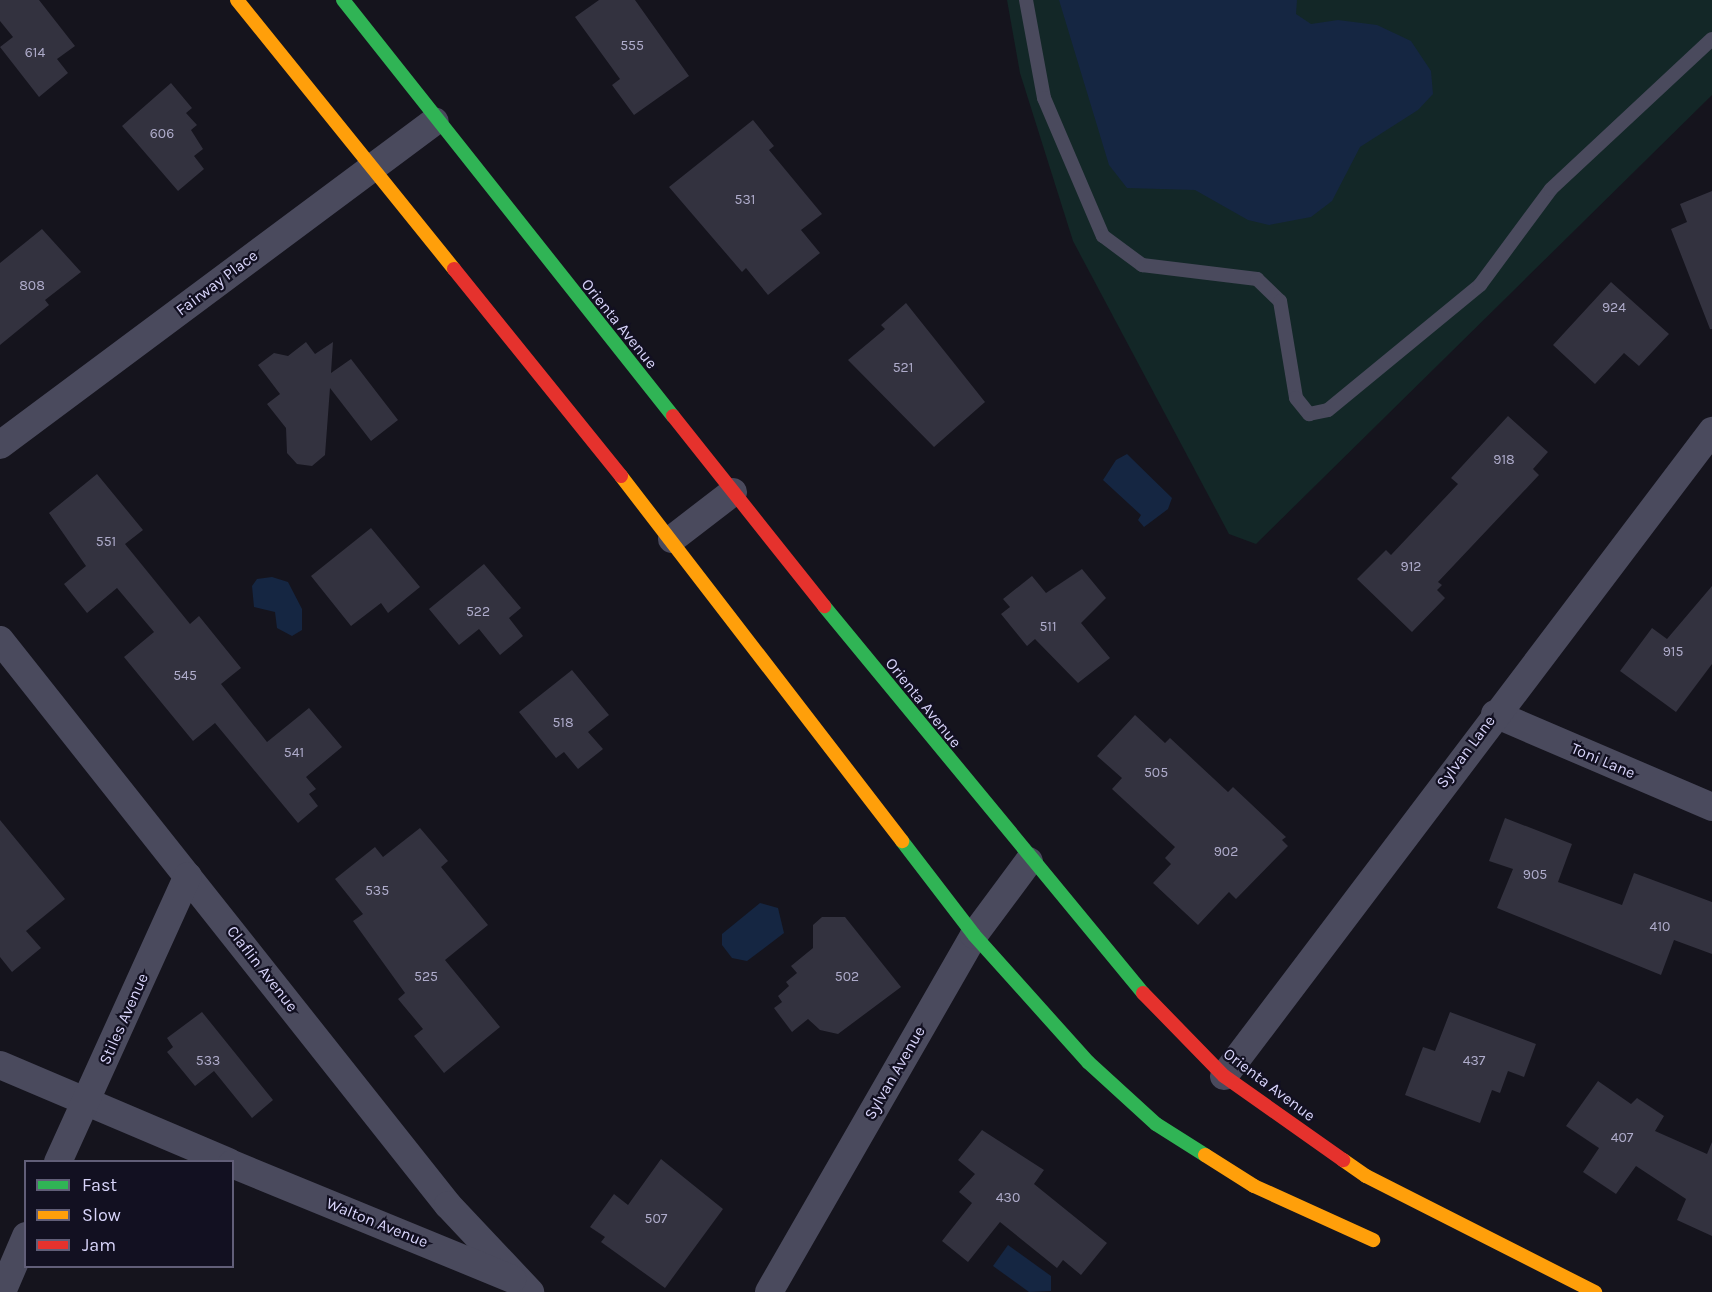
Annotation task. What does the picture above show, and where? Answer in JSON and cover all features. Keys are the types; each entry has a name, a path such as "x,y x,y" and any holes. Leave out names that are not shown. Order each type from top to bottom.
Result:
{"street":[{"path":"237,0 672,539 974,935 1088,1062 1156,1124 1254,1186 1373,1240"},
{"name":"Orienta Avenue","path":"343,0 435,121 1029,861 1134,984 1224,1076 1366,1176 1595,1292"},
{"name":"Fairway Place","path":"0,445 435,121"},
{"name":"Sylvan Lane","path":"1224,1076 1495,714 1712,431"},
{"path":"672,539 733,492"},
{"name":"Claflin Avenue","path":"0,640 448,1205 526,1288"},
{"name":"Toni Lane","path":"1495,714 1712,807"},
{"name":"Sylvan Avenue","path":"769,1292 974,935 1029,861"},
{"name":"Stiles Avenue","path":"58,1160 188,876"},
{"path":"0,1065 83,1102 226,1160"},
{"name":"Walton Avenue","path":"234,1165 526,1288"},
{"path":"2,1292 24,1241"}],"lane":[{"path":"1026,0 1044,98 1103,236 1142,265 1257,279 1280,302 1296,398 1309,414 1328,410 1480,285 1551,189 1712,39"}],"green space":[{"path":"1007,0 1712,0 1712,95 1256,544 1229,534 1073,241 1020,73"}],"water":[{"path":"1059,0 1297,0 1296,14 1311,24 1338,20 1377,25 1411,41 1431,71 1433,94 1418,110 1360,147 1332,201 1311,217 1269,225 1248,220 1195,190 1127,188 1109,165"},
{"path":"1127,454 1172,498 1168,509 1144,527 1138,520 1141,515 1103,480 1116,460"},
{"path":"272,577 288,582 302,609 302,630 292,636 277,628 275,612 254,607 252,586 257,579"},
{"path":"760,903 778,908 784,933 747,961 732,958 722,945 722,934"},
{"path":"1008,1245 1051,1276 1051,1291 1029,1292 993,1266"}],"building":[{"path":"0,0 39,0 75,46 57,59 68,73 39,97 0,47 13,37 0,21"},
{"path":"599,0 635,0 689,76 634,115 612,85 620,79 575,17"},
{"path":"171,83 192,108 186,113 197,125 191,130 203,149 194,156 204,169 178,191 122,126"},
{"path":"753,120 774,146 769,150 822,214 801,230 820,253 768,295 746,268 742,272 669,187"},
{"path":"1712,191 1712,329 1710,329 1671,229 1687,222 1680,204"},
{"path":"42,229 81,272 45,300 49,305 0,345 0,263"},
{"path":"1611,282 1669,334 1639,366 1624,353 1595,384 1553,345"},
{"path":"906,303 985,402 934,447 848,360 885,329 881,325"},
{"path":"306,342 315,354 333,342 331,373 351,359 398,420 371,441 330,388 325,455 312,466 297,464 287,453 286,428 267,404 280,394 258,365 274,353 288,356"},
{"path":"1508,416 1548,452 1533,469 1539,475 1438,582 1442,585 1437,590 1445,598 1412,632 1357,579 1386,550 1391,555 1458,484 1451,478"},
{"path":"97,474 143,530 125,544 190,624 199,616 241,668 221,684 267,742 309,708 342,747 306,777 316,789 309,794 318,806 298,823 215,723 193,741 124,657 154,632 117,588 87,613 64,584 86,566 49,513"},
{"path":"371,528 420,587 388,613 381,603 351,626 311,576"},
{"path":"484,564 521,608 509,618 523,636 500,655 479,629 459,645 429,609"},
{"path":"1082,569 1106,598 1081,623 1110,658 1078,683 1035,639 1027,646 1001,614 1010,607 1003,599 1032,576 1046,593"},
{"path":"1712,586 1712,664 1676,712 1620,671 1652,628 1667,639"},
{"path":"572,670 609,715 588,732 603,749 578,769 564,752 556,758 519,712"},
{"path":"1135,715 1165,743 1170,738 1228,792 1233,787 1286,837 1282,840 1288,846 1236,899 1229,892 1198,925 1153,883 1171,864 1165,858 1175,847 1112,789 1122,778 1097,756"},
{"path":"1505,818 1572,844 1558,882 1622,905 1634,873 1712,902 1712,954 1674,940 1661,975 1497,908 1513,869 1489,861"},
{"path":"0,820 65,899 26,931 41,948 12,972 0,957"},
{"path":"420,828 448,861 441,867 488,925 445,960 500,1027 444,1073 414,1036 423,1029 398,999 405,993 353,921 363,914 335,879 375,847 383,857"},
{"path":"822,917 845,917 901,987 838,1034 820,1030 808,1019 792,1032 774,1008 782,1002 778,996 789,986 786,982 797,973 791,966 813,948 813,925"},
{"path":"202,1012 273,1100 252,1118 214,1071 195,1086 167,1052 173,1047 167,1038"},
{"path":"1450,1012 1536,1044 1524,1077 1508,1071 1500,1093 1492,1090 1480,1123 1405,1095 1423,1047 1435,1051"},
{"path":"1598,1081 1631,1104 1637,1098 1664,1116 1655,1131 1707,1154 1712,1142 1712,1236 1677,1220 1686,1199 1636,1166 1616,1194 1583,1172 1599,1148 1566,1126"},
{"path":"982,1130 1044,1170 1034,1184 1107,1243 1081,1275 1063,1260 1057,1268 1000,1222 968,1262 942,1241 972,1203 959,1192 975,1174 958,1160"},
{"path":"661,1159 723,1209 665,1288 601,1242 605,1237 590,1227 614,1194 628,1205"}],"traffic: fast":[{"path":"343,0 673,416"},
{"path":"824,606 1143,993"},
{"path":"902,841 974,935 1088,1062 1156,1124 1205,1155"}],"traffic: slow":[{"path":"237,0 454,269"},
{"path":"621,476 902,841"},
{"path":"1205,1155 1254,1186 1373,1240"},
{"path":"1343,1160 1366,1176 1595,1292"}],"traffic: jam":[{"path":"454,269 621,476"},
{"path":"673,416 824,606"},
{"path":"1143,993 1224,1076 1343,1160"}]}
